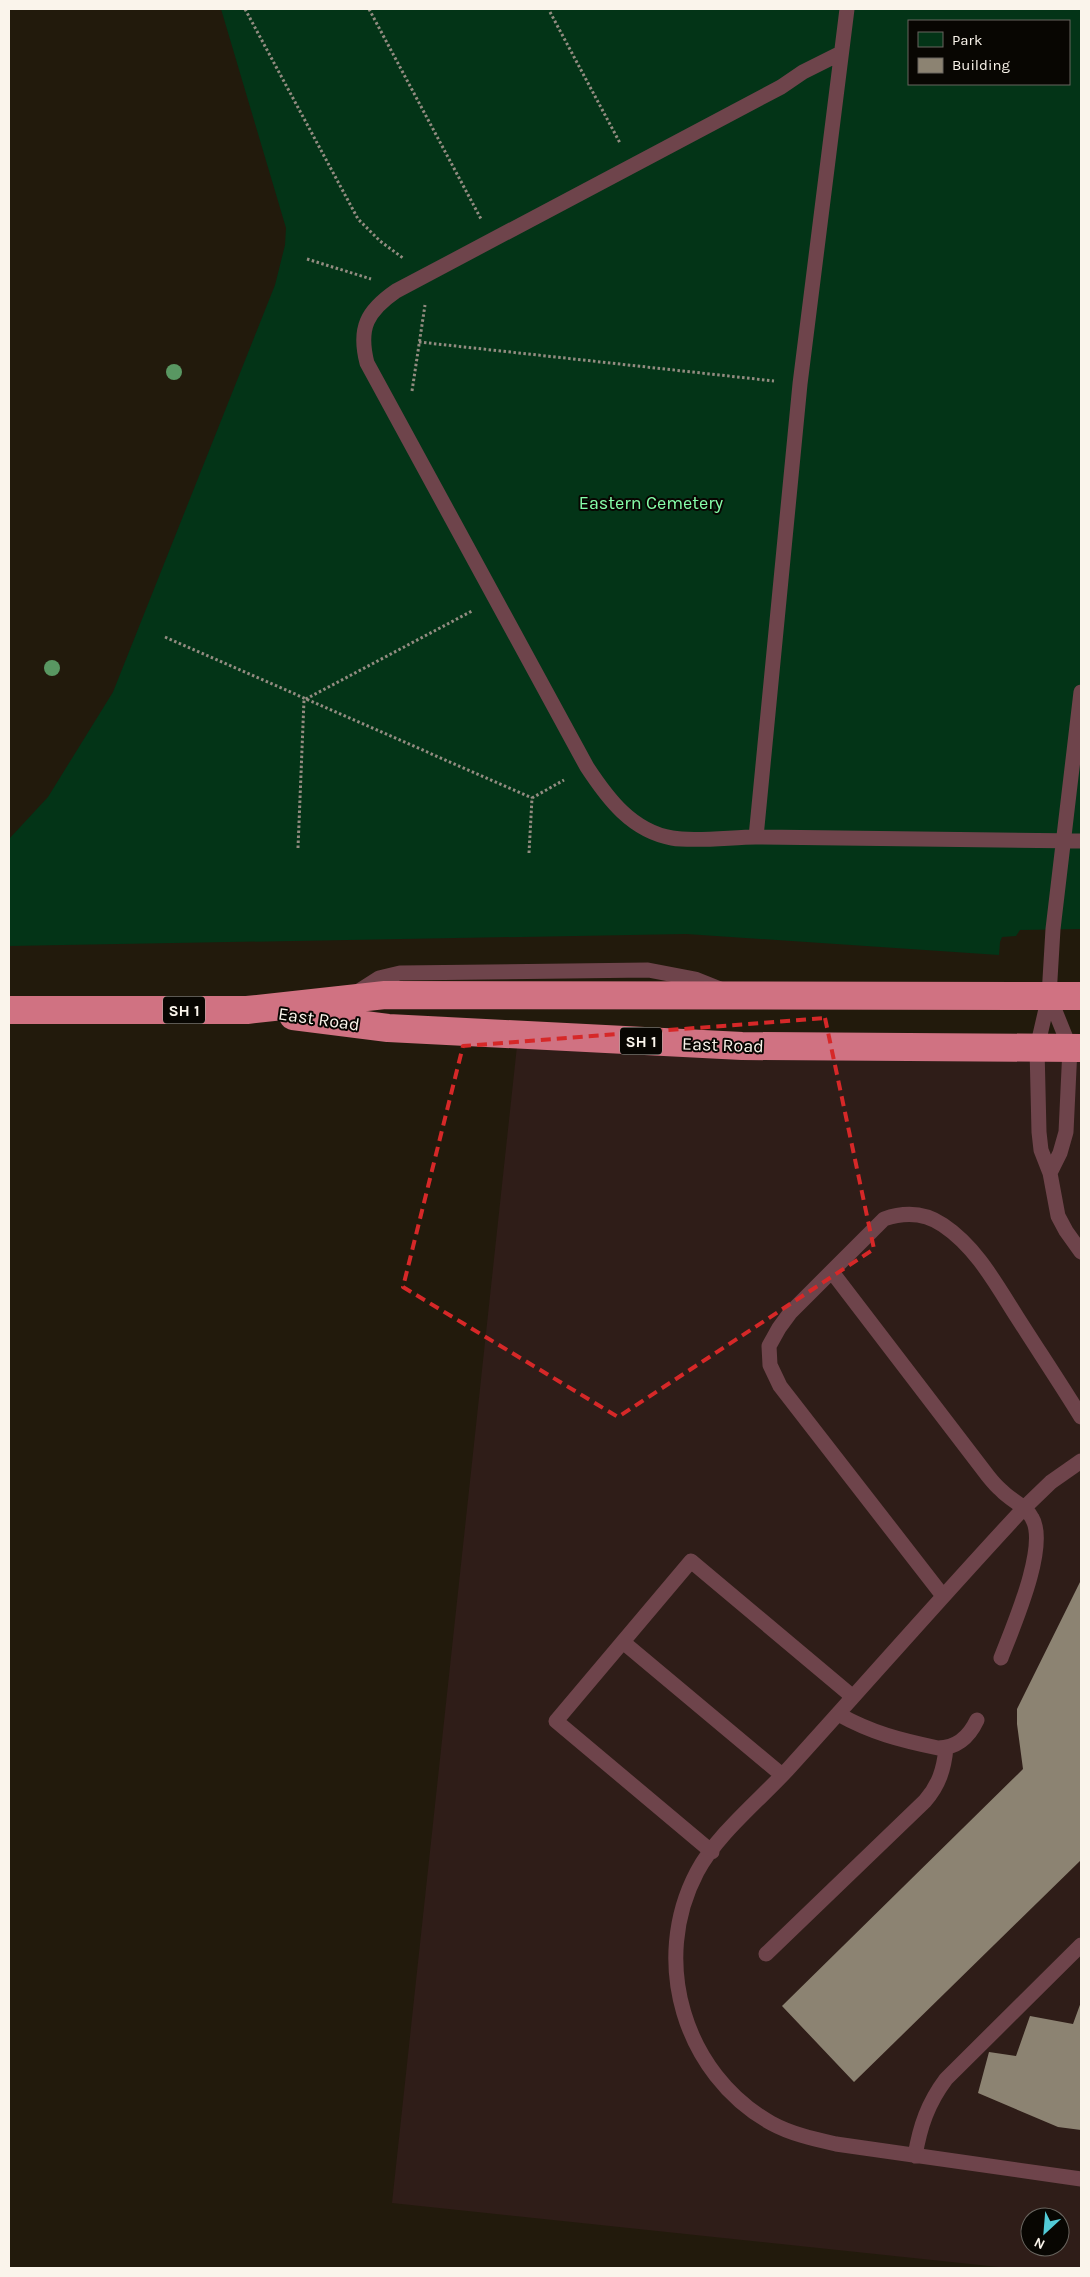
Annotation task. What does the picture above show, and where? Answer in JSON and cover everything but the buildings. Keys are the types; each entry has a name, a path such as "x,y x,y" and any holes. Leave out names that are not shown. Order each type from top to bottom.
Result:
{"highway":[{"name":"East Road","path":"9,1010 247,1010 385,996 1081,996"},
{"name":"East Road","path":"247,1010 388,1028 742,1046 1076,1048"}],"lane":[{"path":"756,837 800,384 847,9"},
{"path":"841,53 803,72 781,87 396,291 381,302 370,315 364,331 362,346 367,363 587,767 604,793 630,820 655,834 674,838 756,837 1081,841"},
{"path":"1081,692 1053,929 1049,996 1037,1048 1041,1150 1050,1173 1058,1216 1081,1252"},
{"path":"1049,996 1076,1048 1066,1132 1060,1153 1050,1173"},
{"path":"943,1596 780,1386 770,1365 769,1346 790,1313 884,1219 901,1214 920,1215 942,1224 959,1238 984,1266 1081,1417"},
{"path":"832,1272 988,1476 1032,1518 1035,1526 1036,1548 1022,1603 1001,1658"},
{"path":"1081,1461 1051,1482 1023,1509 838,1714 722,1838 697,1872 679,1921 675,1949 681,2004 690,2032 702,2057 722,2082 746,2105 772,2123 802,2135 836,2144 1081,2179"},
{"path":"712,1852 556,1721 691,1561 853,1697"},
{"path":"623,1642 782,1775"},
{"path":"838,1714 862,1728 893,1738 915,1744 946,1748 968,1736 977,1720"},
{"path":"766,1954 925,1801 939,1780 943,1770 946,1748"},
{"path":"915,2156 922,2120 935,2093 946,2079 1081,1945"}],"path":[{"path":"245,9 358,219 380,241 426,275 426,296 420,342 405,433"},
{"path":"369,9 492,239"},
{"path":"550,12 633,165"},
{"path":"307,259 370,278 396,291"},
{"path":"420,342 800,384"},
{"path":"304,700 494,599"},
{"path":"165,637 304,700 532,798"},
{"path":"298,848 304,700"},
{"path":"532,798 587,767"},
{"path":"529,853 532,798"}],"highlighted area":[{"path":"825,1018 874,1249 618,1417 403,1287 463,1046"}],"shaded area":[{"path":"517,1046 1081,1052 1081,2268 1008,2268 392,2203"}],"green space":[{"name":"Eastern Cemetery","path":"221,9 1081,9 1081,929 1020,930 1016,936 1002,937 999,955 686,934 9,946 9,839 48,797 113,692 275,285 285,245 286,228"}]}
